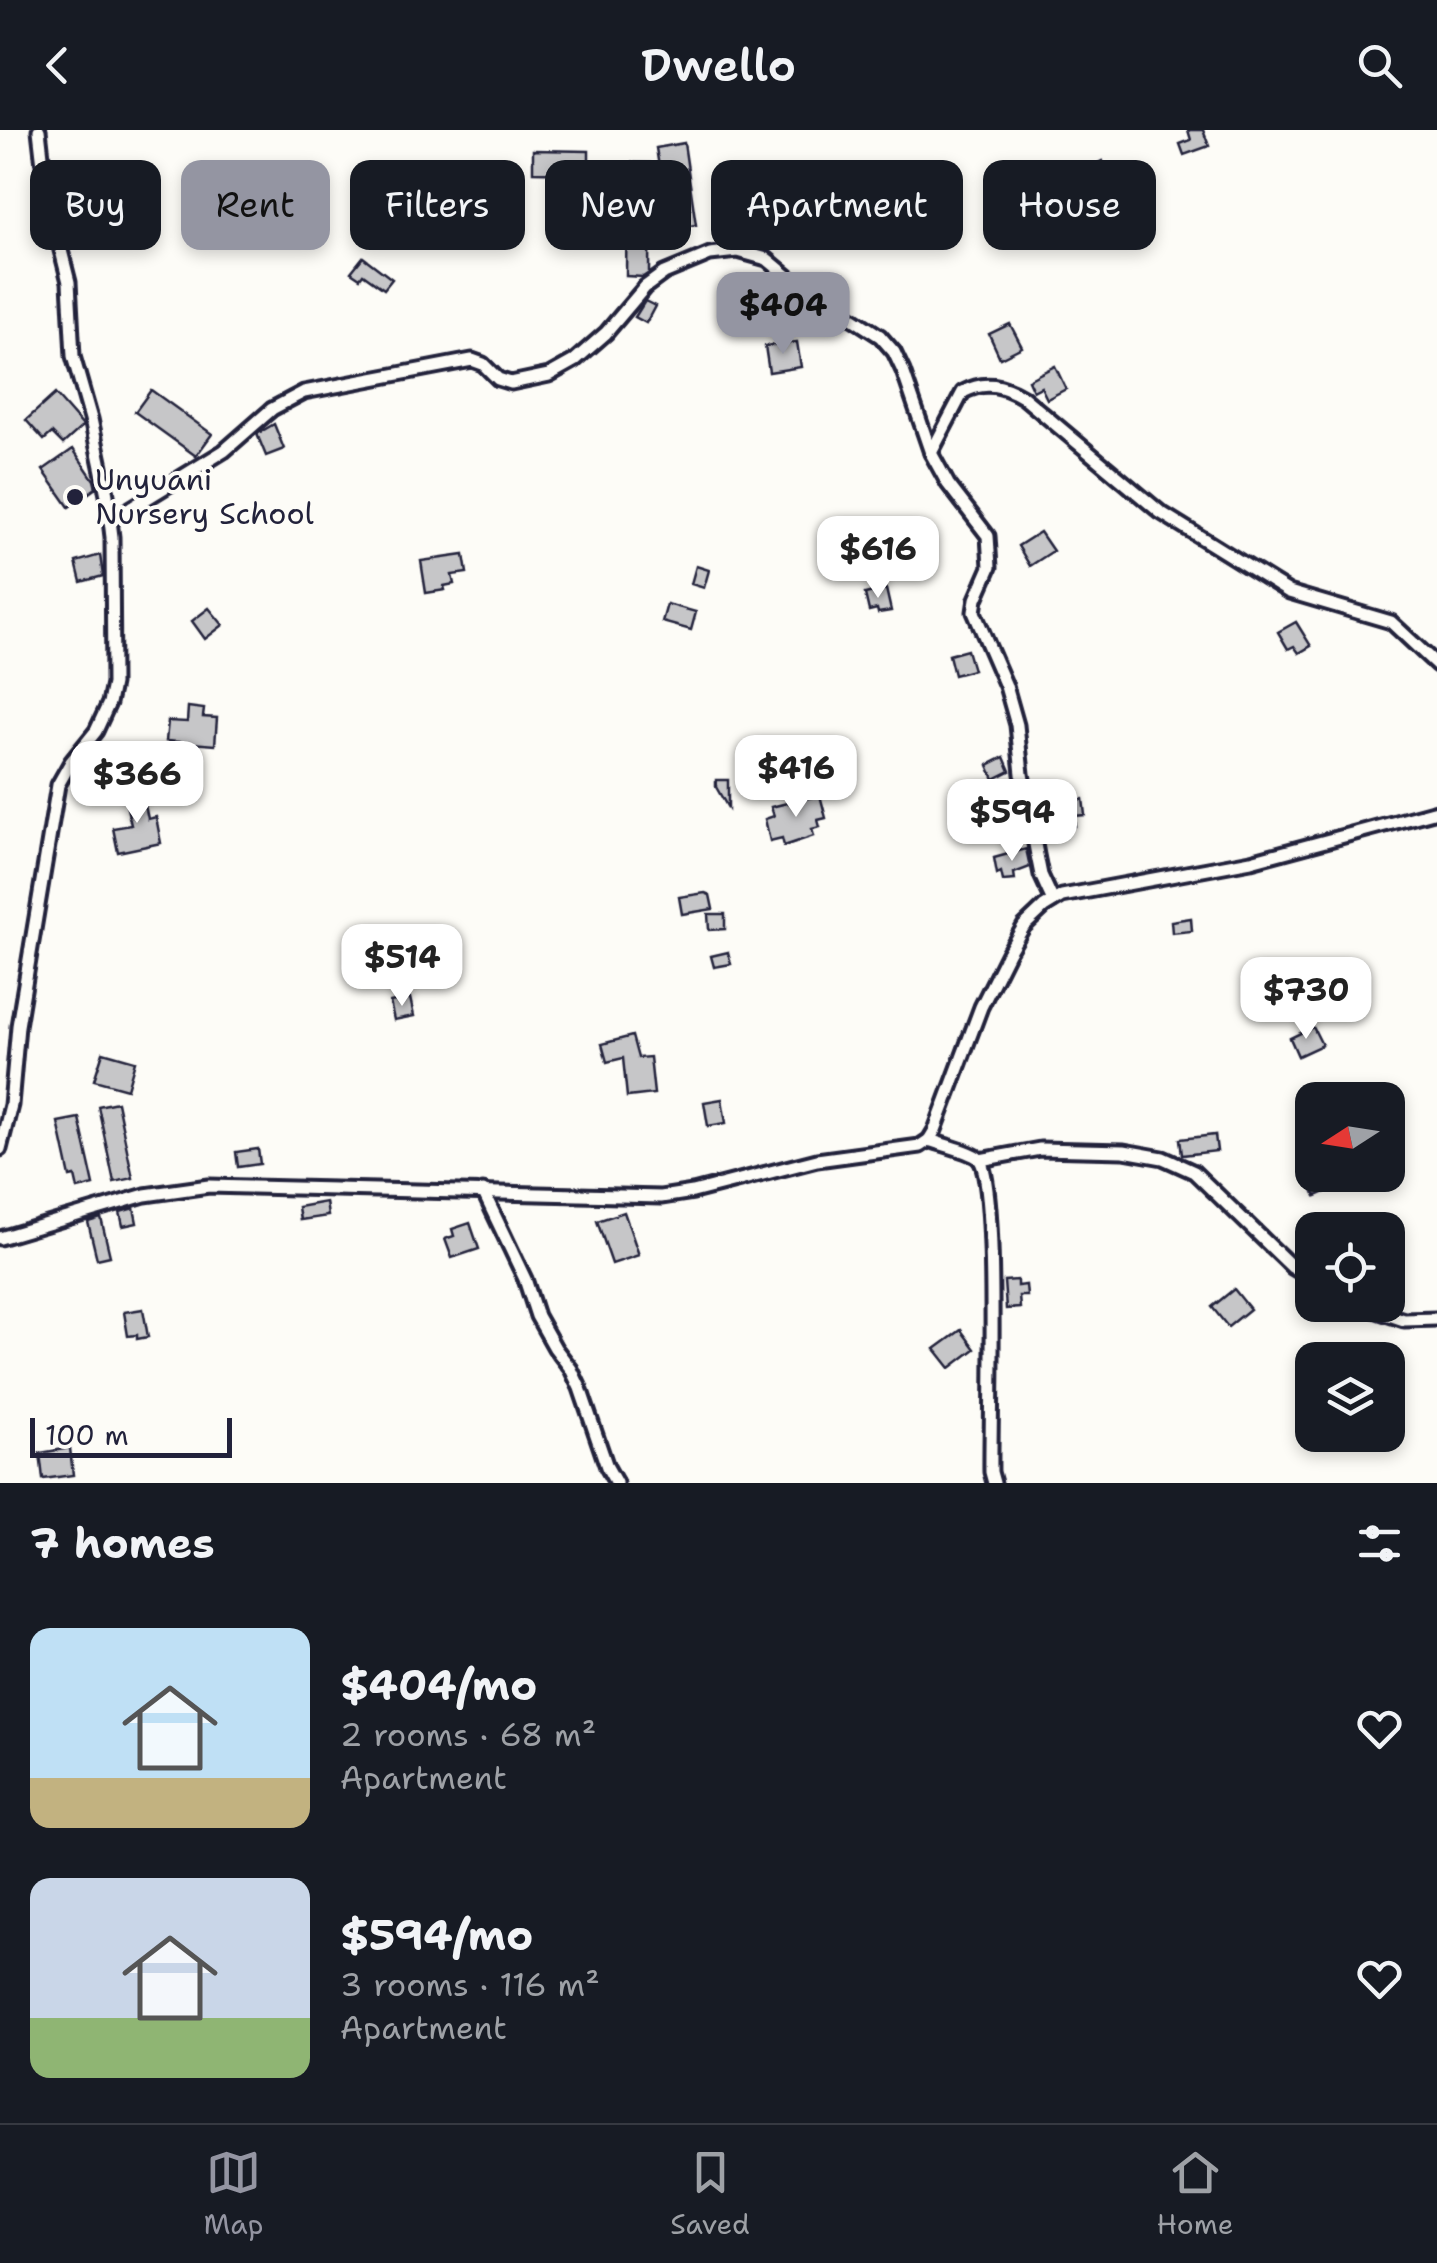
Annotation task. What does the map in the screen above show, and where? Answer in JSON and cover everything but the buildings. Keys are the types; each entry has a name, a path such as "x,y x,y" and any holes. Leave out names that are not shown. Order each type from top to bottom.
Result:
{"street":[{"path":"0,1149 11,1105 18,1026 58,784 70,762 96,731 110,703 113,684 107,495 73,356 69,282 46,191 39,130"},
{"path":"110,521 224,450 272,409 304,392 472,360 484,364 498,379 511,383 549,375 574,361 606,332 645,287 664,273 710,254 738,250 766,259 827,308 880,336 894,352 931,453 948,484 988,536 990,567 974,612 1006,686 1017,725 1037,856 1053,901"},
{"path":"931,453 963,392 973,386 995,384 1009,388 1160,512 1290,592 1391,622 1437,666"},
{"path":"0,1238 145,1195 209,1186 661,1196 693,1192 817,1160 920,1146 935,1130 981,1007 1008,953 1024,926 1053,901 1062,896 1250,861 1437,812"},
{"path":"929,1140 972,1154 980,1160 984,1172 990,1222 990,1457 994,1483"},
{"path":"980,1160 1040,1149 1124,1151 1163,1158 1194,1172 1295,1269"},
{"path":"483,1191 524,1279 536,1316 572,1369 616,1483"},
{"path":"1405,1320 1437,1319"}],"place":[{"name":"Unyuani Nursery School","path":"75,497"}]}
